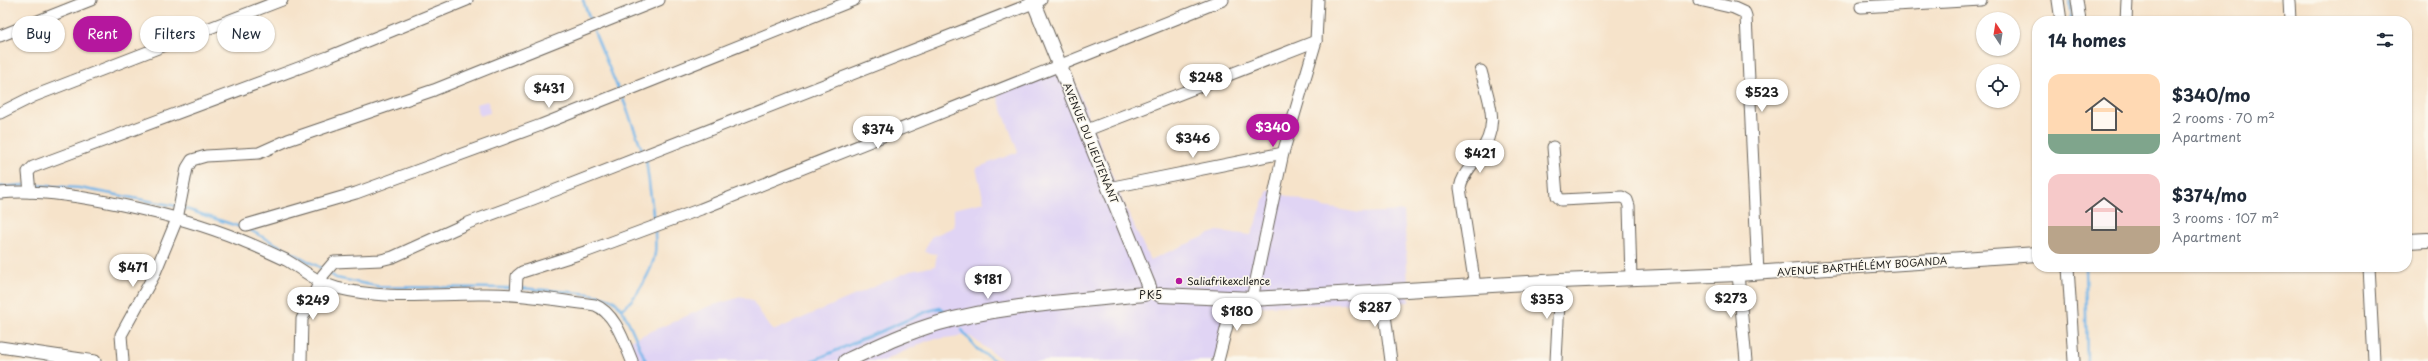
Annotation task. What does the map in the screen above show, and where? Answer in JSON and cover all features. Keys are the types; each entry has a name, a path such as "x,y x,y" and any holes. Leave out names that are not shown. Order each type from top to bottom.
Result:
{"main road":[{"name":"AVENUE DU LIEUTENANT","path":"1036,1 1060,66 1087,130 1108,188 1151,292"},
{"path":"2412,240 2428,240"},
{"name":"AVENUE BARTHÉLÉMY BOGANDA","path":"846,361 911,333 946,321 1059,303 1151,292 1252,299 1560,281 1758,273 2032,254"}],"street":[{"path":"0,36 91,0"},
{"path":"0,113 34,96 282,0"},
{"path":"29,186 28,172 32,167 328,57 467,0"},
{"path":"122,361 121,335 124,326 154,275 177,219 187,168 192,160 206,156 259,153 288,140 405,101 659,0"},
{"path":"246,225 356,193 534,128 854,0"},
{"path":"516,289 518,276 522,272 585,252 701,209 1224,0"},
{"path":"1252,299 1283,153 1316,41 1318,0"},
{"path":"1699,0 1734,8 1745,13 1746,16 1758,273"},
{"path":"1861,7 1981,0"},
{"path":"2058,0 2060,16"},
{"path":"2077,0 2079,16"},
{"path":"2126,16 2127,0"},
{"path":"2289,0 2290,16"},
{"path":"302,361 302,319 323,275 334,262 368,262 393,257 496,211 533,199 1036,1"},
{"path":"1087,130 1316,41"},
{"path":"1475,286 1460,188 1462,178 1489,142 1492,130 1492,112 1481,71"},
{"path":"1553,147 1557,196 1561,200 1622,197 1627,200 1629,206 1631,279"},
{"path":"1108,188 1283,153"},
{"path":"0,193 29,186 177,219 239,239 323,275 337,288 384,296 516,289 595,305 604,308 612,318 632,361"},
{"path":"2068,272 2074,361"},
{"path":"2369,272 2374,361"},
{"path":"1738,274 1746,361"},
{"path":"1556,361 1560,281"},
{"path":"1382,292 1391,361"},
{"path":"1218,361 1234,298"},
{"path":"0,347 95,361"}],"shaded area":[{"path":"1066,60 1122,200 1150,260 1217,231 1251,235 1268,190 1324,207 1361,213 1404,211 1409,302 1236,307 1223,361 1004,361 968,335 929,340 883,361 630,361 622,344 707,307 741,297 752,300 773,331 910,271 935,266 937,254 924,252 931,237 954,227 954,209 984,202 976,168 1018,152 994,88"},
{"path":"488,101 490,113 479,116 476,104"}],"waterway":[{"path":"583,0 590,20"},
{"path":"2069,0 2071,16"},
{"path":"594,31 618,89"},
{"path":"623,99 643,152"},
{"path":"646,159 654,221"},
{"path":"0,187 25,185"},
{"path":"32,185 80,188 176,206"},
{"path":"183,208 243,228"},
{"path":"248,229 323,269"},
{"path":"621,309 632,300 651,268 655,253 655,231"},
{"path":"2085,272 2087,361"},
{"path":"329,273 336,278 381,287 513,288"},
{"path":"520,288 584,293 597,295 614,301 628,320 646,361"},
{"path":"812,361 928,311 940,308 948,314"},
{"path":"962,330 977,349 995,361"}],"place":[{"name":"Saliafrikexcllence","path":"1179,281"}],"district":[{"name":"PK5","path":"1151,295"}]}
